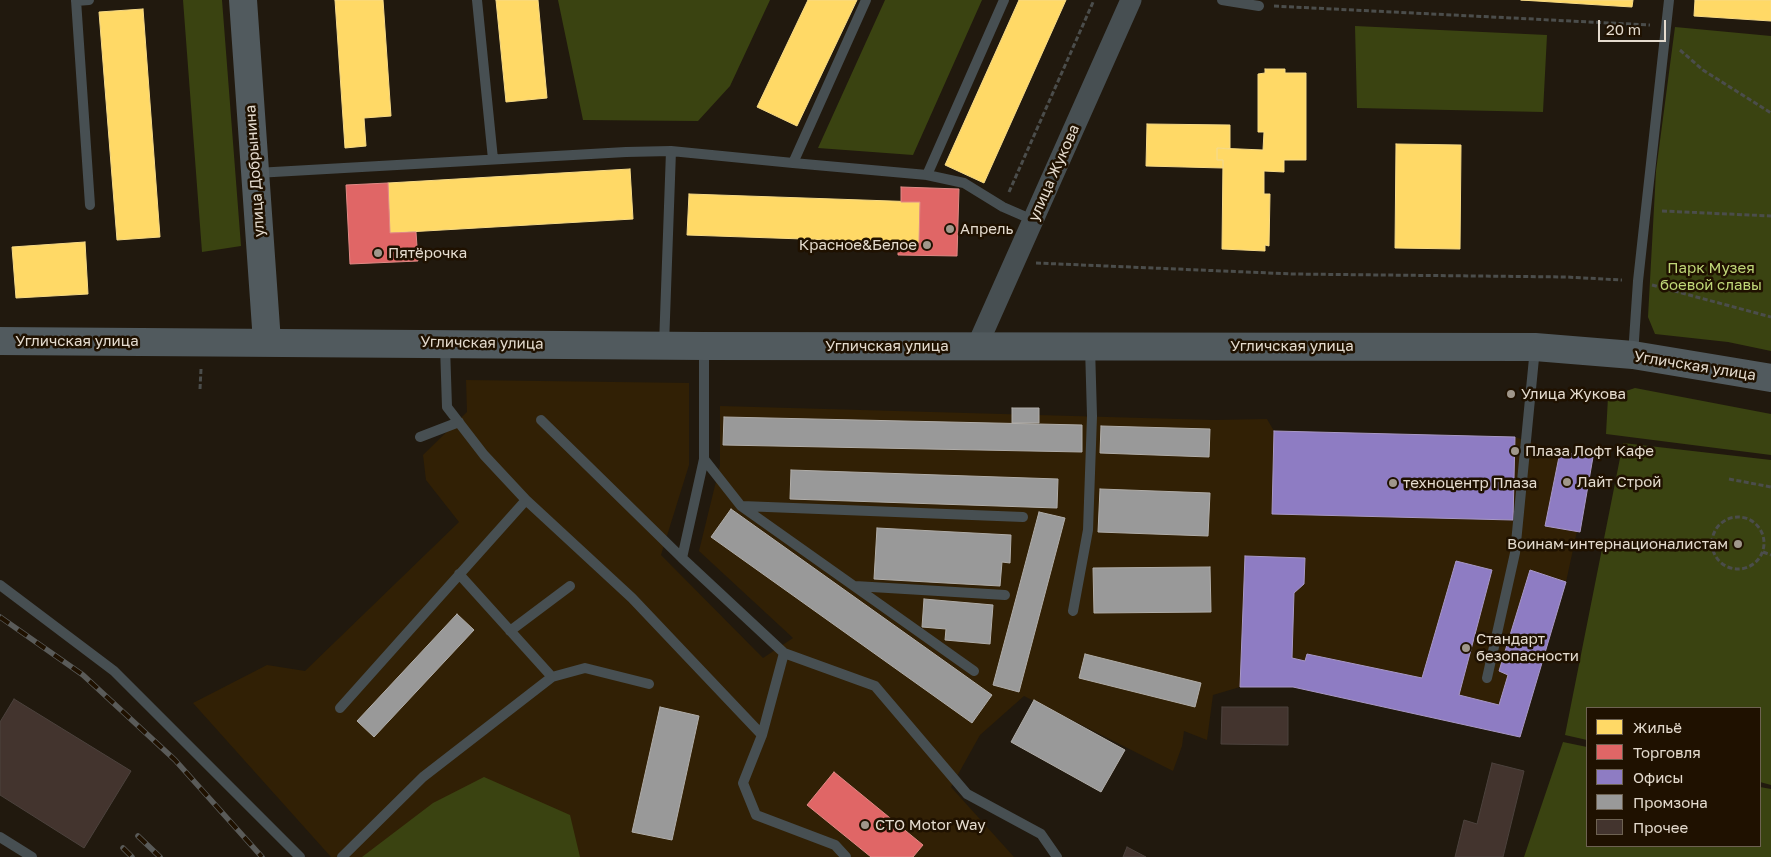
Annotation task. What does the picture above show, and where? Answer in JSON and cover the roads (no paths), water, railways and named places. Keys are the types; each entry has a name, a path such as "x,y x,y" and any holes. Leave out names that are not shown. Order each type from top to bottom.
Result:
{"main road":[{"name":"улица Добрынина","path":"243,0 267,342"},
{"name":"Угличская улица","path":"0,341 664,346 1535,347 1632,355 1771,378"}],"street":[{"name":"улица Жукова","path":"977,346 1131,0"}],"lane":[{"path":"89,0 76,0 90,205"},
{"path":"477,0 493,159"},
{"path":"793,163 866,0"},
{"path":"927,175 1004,0"},
{"path":"1222,0 1259,6"},
{"path":"1632,355 1638,281 1669,0"},
{"path":"255,174 493,159 671,151 927,175 964,183 1003,207 1033,220"},
{"path":"664,346 671,151"},
{"path":"445,343 447,407 484,456 526,500 632,598 762,735"},
{"path":"682,558 704,459 704,346"},
{"path":"1072,611 1088,530 1092,416 1090,346"},
{"path":"1486,678 1515,553 1535,347"},
{"path":"540,420 682,558 784,653 876,686 967,794 1041,834 1057,857"},
{"path":"420,437 458,422"},
{"path":"704,459 741,506 974,671"},
{"path":"340,708 526,500"},
{"path":"741,506 1024,517"},
{"path":"459,574 552,677"},
{"path":"0,585 114,671 300,857"},
{"path":"510,631 570,586"},
{"path":"854,586 1005,595"},
{"path":"784,653 762,735 743,783 756,815 835,845 846,857"},
{"path":"342,857 423,778 552,677 585,668 649,684"},
{"path":"0,836 32,857"}],"railway":[{"path":"0,617 83,675 175,760 262,857"},
{"path":"138,836 160,857"},
{"path":"123,848 132,857"}],"place":[{"name":"Апрель","path":"950,229"},
{"name":"Красное&Белое","path":"927,245"},
{"name":"Пятёрочка","path":"378,253"},
{"name":"Улица Жукова","path":"1511,394"},
{"name":"Плаза Лофт Кафе","path":"1515,451"},
{"name":"Лайт Строй","path":"1567,482"},
{"name":"техноцентр Плаза","path":"1393,483"},
{"name":"Воинам-интернационалистам","path":"1738,544"},
{"name":"Стандарт безопасности","path":"1466,648"},
{"name":"СТО Motor Way","path":"865,825"}],"park label":[{"name":"Парк Музея боевой славы","path":"1711,276"}]}
